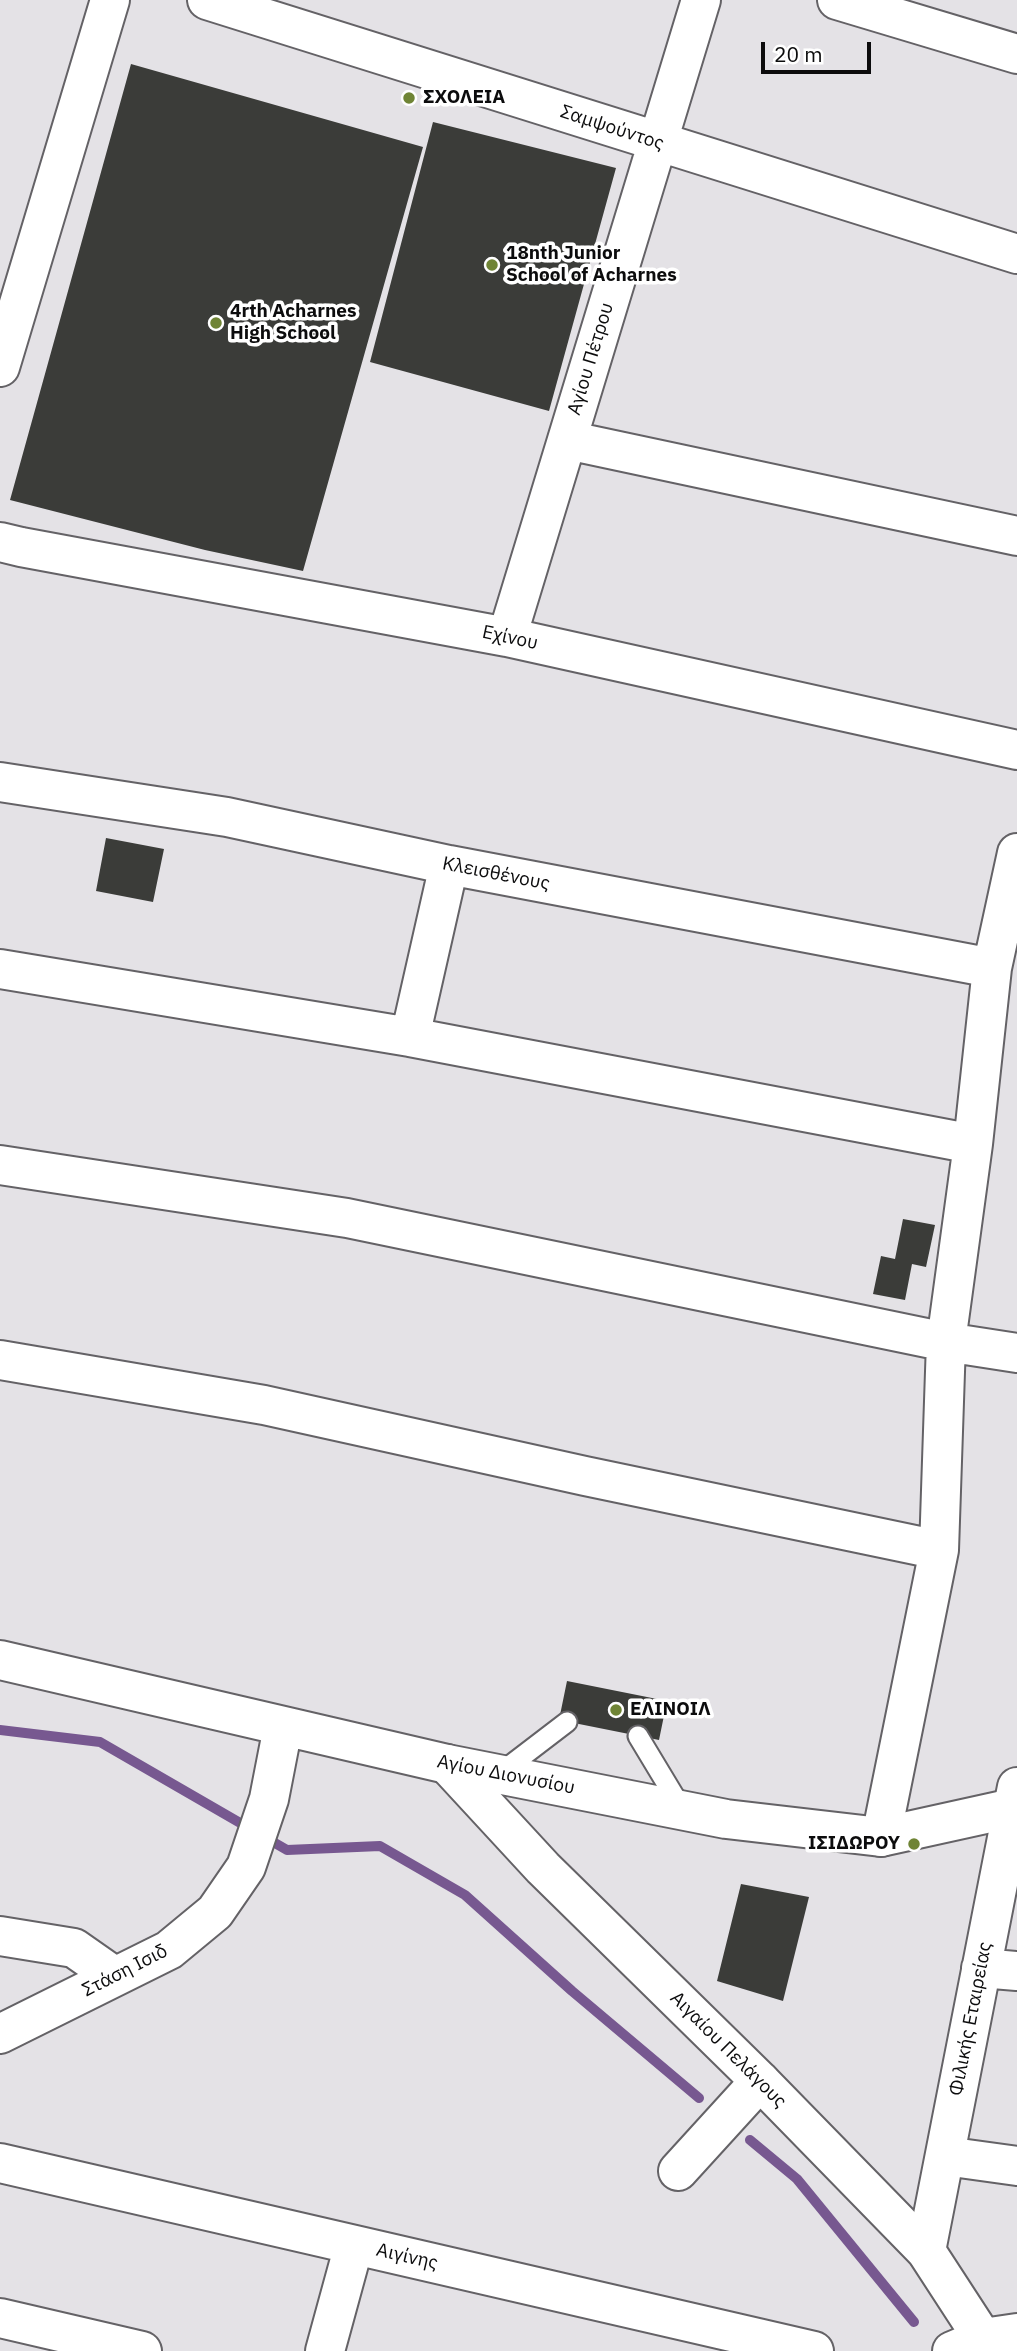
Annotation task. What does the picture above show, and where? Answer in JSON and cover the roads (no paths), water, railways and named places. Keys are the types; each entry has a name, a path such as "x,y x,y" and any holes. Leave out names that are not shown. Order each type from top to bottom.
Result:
{"street":[{"path":"0,367 110,0"},
{"name":"Σαμψούντος","path":"207,0 1017,254"},
{"name":"Αγίου Πέτρου","path":"507,637 701,0"},
{"path":"837,0 1017,54"},
{"path":"567,440 1017,536"},
{"name":"Εχίνου","path":"0,542 507,637 1017,750"},
{"name":"Κλεισθένους","path":"0,782 227,817 449,865 992,968"},
{"path":"881,1837 939,1550 946,1342 973,1144 992,968 1017,853"},
{"path":"410,1037 449,865"},
{"path":"0,969 410,1037 973,1144"},
{"path":"0,1165 347,1218 946,1342 1017,1353"},
{"path":"0,1360 264,1405 939,1550"},
{"name":"Αγίου Διονυσίου","path":"0,1660 447,1764 726,1819 881,1837 1015,1800"},
{"name":"Στάση Ισιδ","path":"0,2034 169,1950 215,1912 246,1867 269,1799 284,1727"},
{"name":"Αιγαίου Πελάγους","path":"447,1764 543,1868 760,2081 926,2251 986,2343"},
{"name":"Φιλικής Εταιρείας","path":"926,2251 944,2156 999,1969 1015,1800"},
{"path":"0,1936 74,1948 114,1976"},
{"path":"678,2171 760,2081"},
{"path":"944,2156 1017,2166"},
{"name":"Αιγίνης","path":"0,2163 814,2351"},
{"path":"325,2351 354,2245"},
{"path":"0,2318 142,2351"}],"lane":[{"path":"499,1774 567,1722"},
{"path":"638,1736 682,1810"}],"waterway":[{"path":"0,1730 100,1742 287,1850 380,1846 465,1895 572,1991 699,2098"},
{"path":"750,2140 797,2179 914,2322"}],"place":[{"name":"ΣΧΟΛΕΙΑ","path":"409,98"},
{"name":"18nth Junior School of Acharnes","path":"492,265"},
{"name":"4rth Acharnes High School","path":"216,323"},
{"name":"ΕΛΙΝΟΙΛ","path":"616,1710"},
{"name":"ΙΣΙΔΩΡΟΥ","path":"914,1844"}]}
